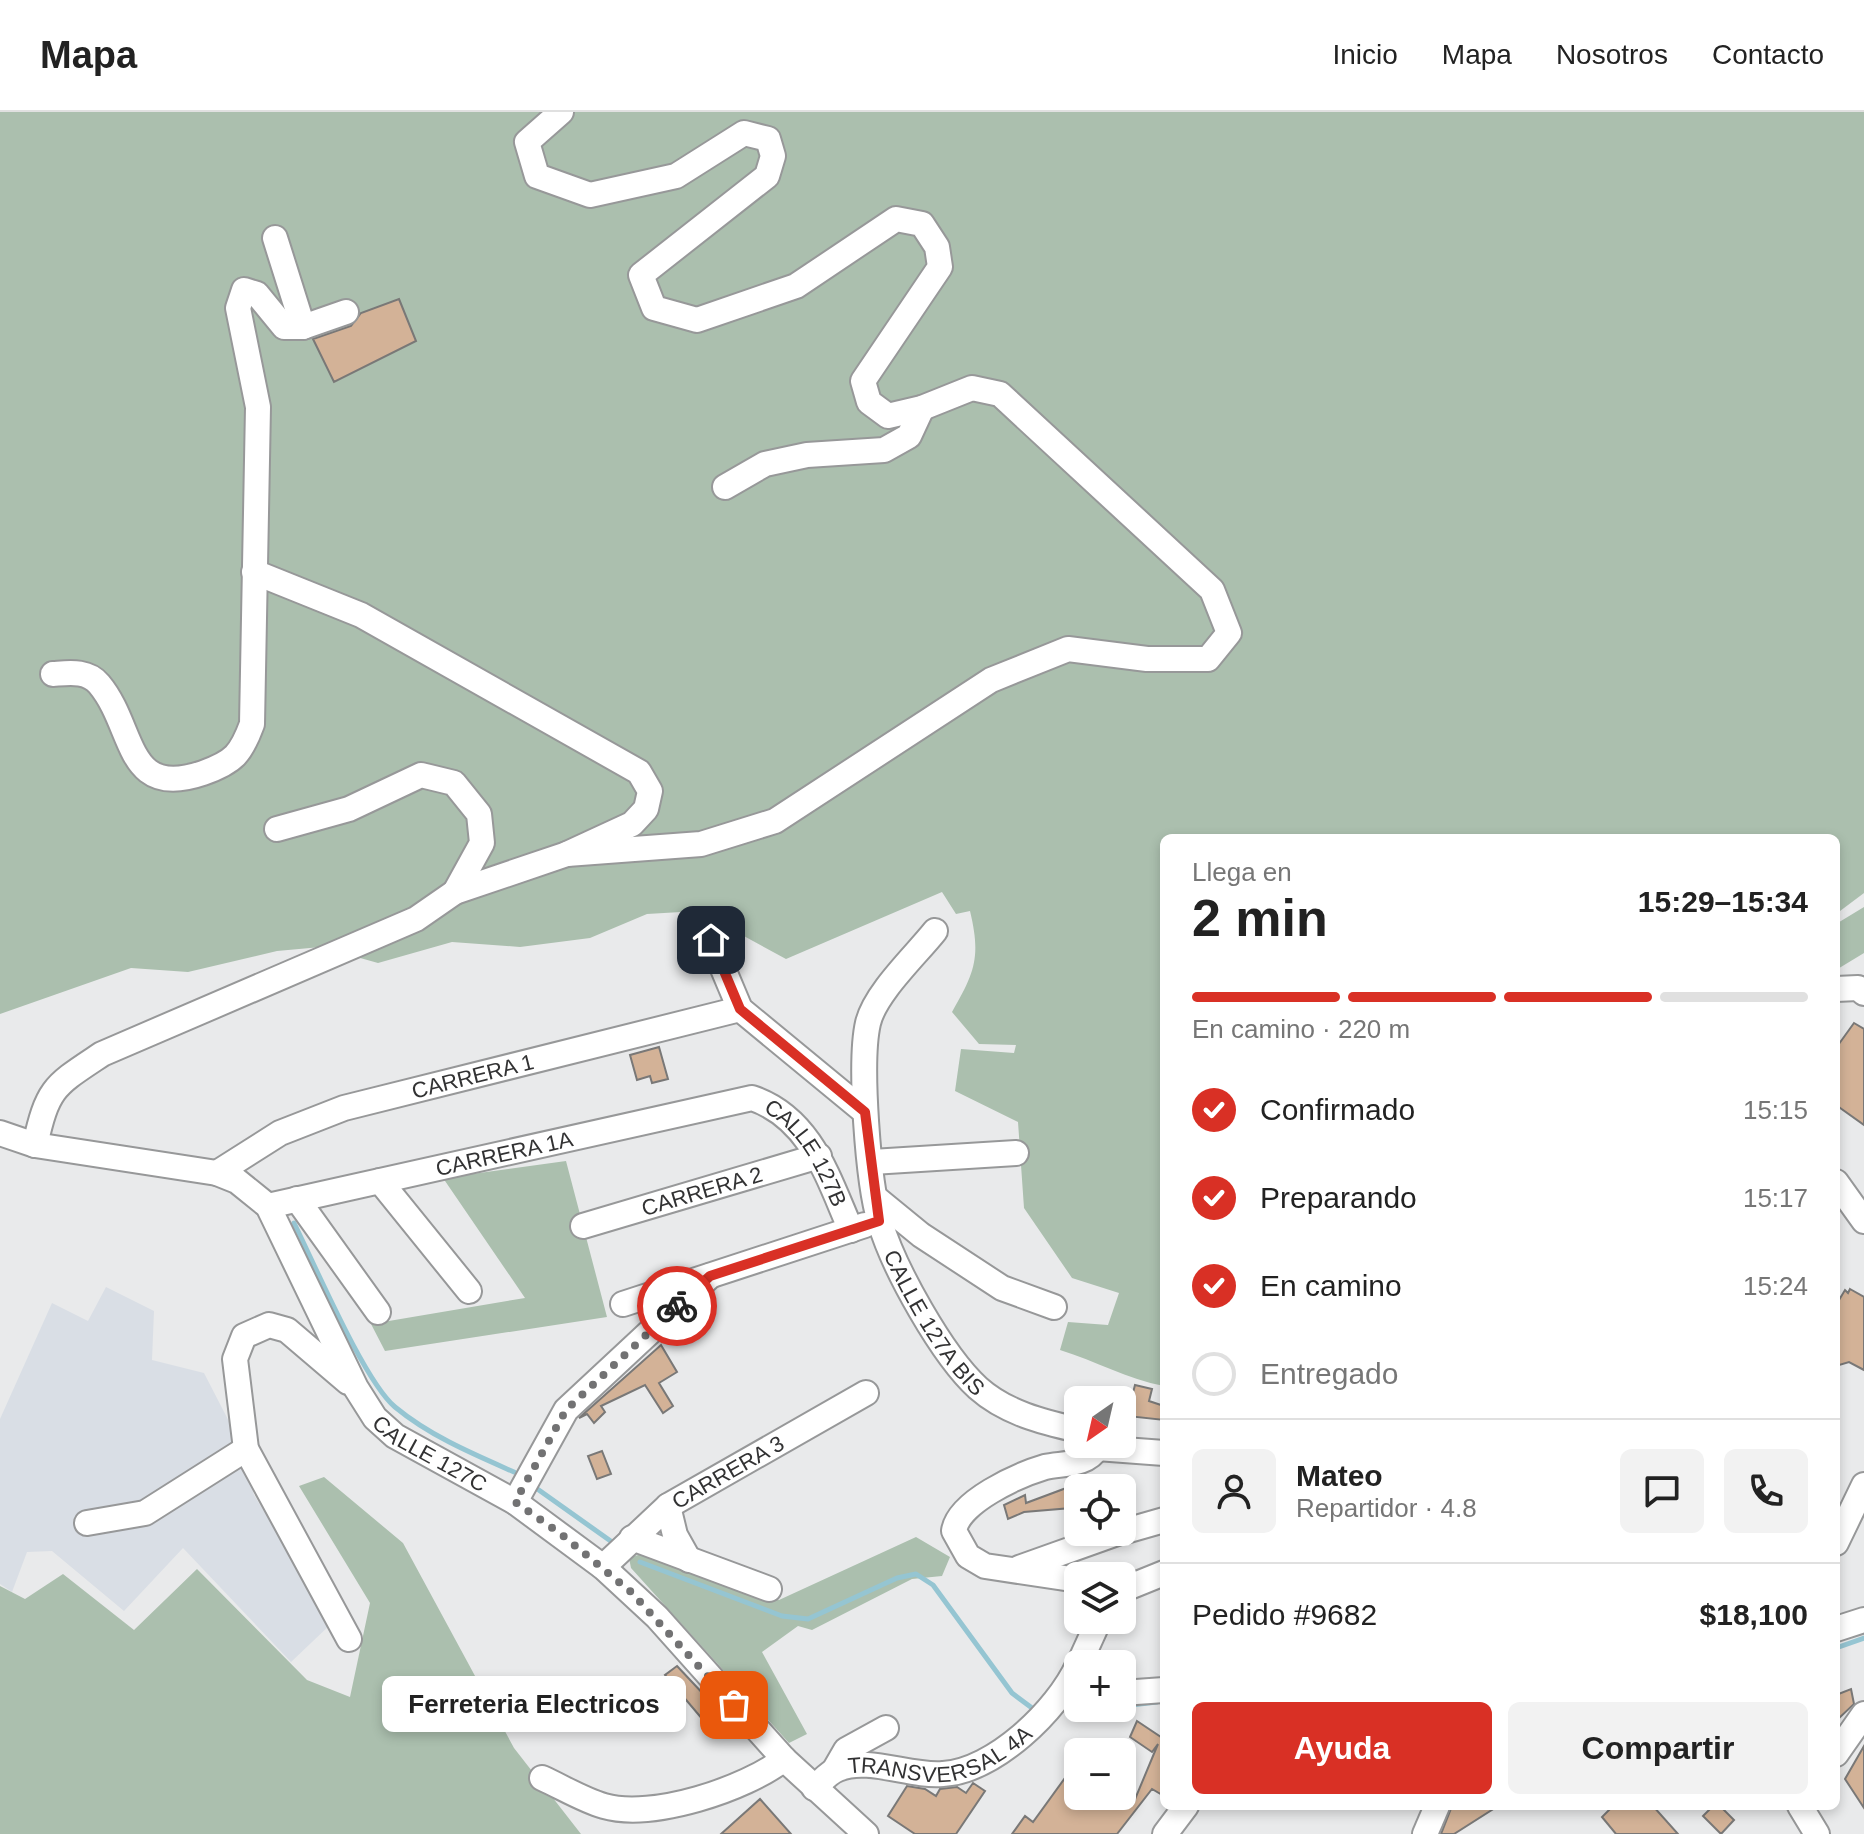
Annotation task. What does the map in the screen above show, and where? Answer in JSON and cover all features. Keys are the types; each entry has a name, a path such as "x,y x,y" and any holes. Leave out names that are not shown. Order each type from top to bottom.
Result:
{"street":[{"path":"561,112 527,142 537,176 590,195 676,176 744,133 768,139 773,156 767,176 641,275 654,308 697,320 796,286 896,219 922,224 937,247 940,267 863,381 869,402 888,416 922,408 972,388 1000,394 1212,590 1229,633 1208,659 1147,659 1068,649 991,680 775,821 701,844 567,854"},
{"path":"275,238 303,327"},
{"path":"53,674 83,673 98,683 142,765 160,780 178,781 228,765 244,747 252,724 258,407 238,308 244,290 257,294 284,327 303,327 346,312"},
{"path":"725,487 765,464 807,455 884,450 909,436 922,408"},
{"path":"35,1145 42,1113 57,1083 102,1054 416,919 455,892 567,854 632,824 646,809 650,791 639,772 361,615 254,572"},
{"path":"277,829 349,809 421,775 454,783 479,814 482,843 455,892"},
{"name":"CALLE 127A BIS","path":"935,931 878,1001 868,1023 865,1112 878,1210 936,1335 978,1388 1008,1409 1064,1426"},
{"path":"711,940 740,1009 865,1112"},
{"path":"1840,989 1858,988 1864,993"},
{"name":"CARRERA 1","path":"217,1173 280,1133 344,1108 740,1009"},
{"name":"CALLE 127B","path":"741,1099 767,1103 803,1132 819,1156 851,1230"},
{"name":"CARRERA 1A","path":"268,1206 741,1099"},
{"name":"CALLE 127C","path":"0,1133 35,1145 217,1173 237,1181 268,1206 356,1388 375,1418 395,1436 515,1502 603,1567 657,1617 784,1759 866,1834"},
{"path":"872,1162 1016,1153"},
{"name":"CARRERA 2","path":"583,1226 819,1156"},
{"path":"380,1181 469,1291"},
{"path":"1840,1188 1864,1221"},
{"path":"297,1199 378,1312"},
{"path":"623,1304 851,1230 878,1210 1002,1288 1054,1307"},
{"path":"515,1502 566,1410 710,1276"},
{"name":"CALLE 127C","path":"244,1439 235,1359 244,1336 269,1325 287,1330 356,1388"},
{"name":"CARRERA 3","path":"603,1567 668,1506 866,1393"},
{"path":"87,1523 145,1513 244,1439 349,1639"},
{"path":"1136,1450 1160,1453"},
{"path":"1064,1577 1017,1569 998,1570 974,1561 962,1550 954,1531 960,1514 1010,1481 1082,1458"},
{"path":"1840,1535 1864,1485"},
{"path":"668,1506 675,1535 689,1560"},
{"path":"1136,1528 1160,1521"},
{"path":"632,1538 769,1589"},
{"path":"1017,1569 1082,1546"},
{"path":"1136,1584 1160,1575"},
{"path":"1840,1628 1864,1620"},
{"path":"1136,1692 1160,1690"},
{"name":"TRANSVERSAL 4A","path":"814,1788 835,1769 852,1765 943,1774 973,1768 997,1756 1064,1701"},
{"path":"1840,1748 1864,1714"},
{"path":"835,1769 846,1750 886,1728"},
{"path":"542,1778 604,1806 635,1810 702,1797 744,1784 784,1759"},
{"path":"1425,1834 1434,1810"},
{"path":"1802,1810 1817,1834"}],"shaded area":[{"path":"106,1287 154,1311 152,1360 204,1373 238,1439 254,1495 332,1623 291,1662 183,1548 124,1611 52,1551 27,1552 12,1592 0,1584 0,1419 52,1303 88,1321"}],"green space":[{"path":"0,112 1864,112 1864,893 1840,911 1840,834 1160,834 1160,1385 1060,1350 1068,1322 1108,1325 1119,1293 1072,1278 1024,1208 1018,1122 955,1091 961,1049 1014,1053 1016,1045 979,1044 952,1012 971,975 975,941 970,911 956,914 942,892 786,959 698,911 647,914 590,938 520,947 452,942 378,963 321,947 277,951 188,972 131,968 0,1014"},
{"path":"1864,907 1864,953 1840,968 1840,922"},
{"path":"566,1161 607,1317 385,1351 371,1324 525,1298 443,1178"},
{"path":"324,1477 403,1543 514,1748 581,1834 0,1834 0,1586 25,1599 63,1574 134,1630 197,1569 307,1680 350,1697 370,1603 299,1486"},
{"path":"916,1537 950,1557 942,1576 912,1579 812,1630 798,1626 762,1652 807,1734 789,1743 631,1568 629,1558 644,1553 662,1557 779,1600"}],"building":[{"path":"399,299 416,341 334,382 313,339 351,326 361,313"},
{"path":"1854,1023 1864,1029 1864,1125 1840,1108 1840,1042"},
{"path":"659,1047 668,1079 652,1083 650,1076 637,1080 630,1055"},
{"path":"1850,1289 1864,1297 1864,1370 1849,1362 1840,1365 1840,1298 1845,1290 1848,1293"},
{"path":"661,1345 677,1372 659,1383 673,1406 663,1413 645,1385 601,1406 605,1412 594,1423 587,1414 579,1418"},
{"path":"1135,1385 1152,1389 1149,1401 1160,1405 1160,1420 1136,1417"},
{"path":"602,1451 611,1474 597,1479 588,1456"},
{"path":"1064,1489 1064,1509 1024,1512 1008,1519 1004,1505 1025,1495 1026,1503"},
{"path":"677,1666 723,1715 709,1727 665,1675"},
{"path":"1851,1689 1854,1704 1840,1717 1840,1693"},
{"path":"1137,1721 1160,1736 1160,1794 1152,1789 1136,1810 1136,1797 1158,1744 1152,1752 1136,1738 1131,1738"},
{"path":"1864,1746 1864,1808 1845,1779"},
{"path":"1064,1779 1064,1810 1136,1810 1117,1834 1012,1834 1025,1816 1033,1822"},
{"path":"973,1783 985,1791 956,1834 915,1834 888,1816 907,1786 925,1789 936,1796 940,1789 957,1787 966,1793"},
{"path":"760,1799 791,1834 721,1834"},
{"path":"1450,1810 1492,1810 1454,1834 1441,1834"},
{"path":"1609,1810 1657,1810 1678,1834 1616,1834 1602,1817"},
{"path":"1709,1810 1724,1810 1734,1820 1721,1834 1703,1816"}],"waterway":[{"path":"294,1223 355,1348 369,1373 395,1407 452,1444 514,1472"},
{"path":"536,1488 612,1542"},
{"path":"640,1562 782,1616 808,1619 897,1578 916,1574 933,1585 1012,1693 1032,1708"},
{"path":"1840,1647 1864,1638"},
{"path":"1136,1704 1157,1702"}],"way so far":[{"path":"677,1306 566,1410 515,1502 561,1534 631,1592 734,1705"}],"place":[{"name":"Ferreteria Electricos","path":"734,1705"}],"route":[{"path":"677,1306 710,1276 879,1221 865,1112 740,1009 711,940"}]}
